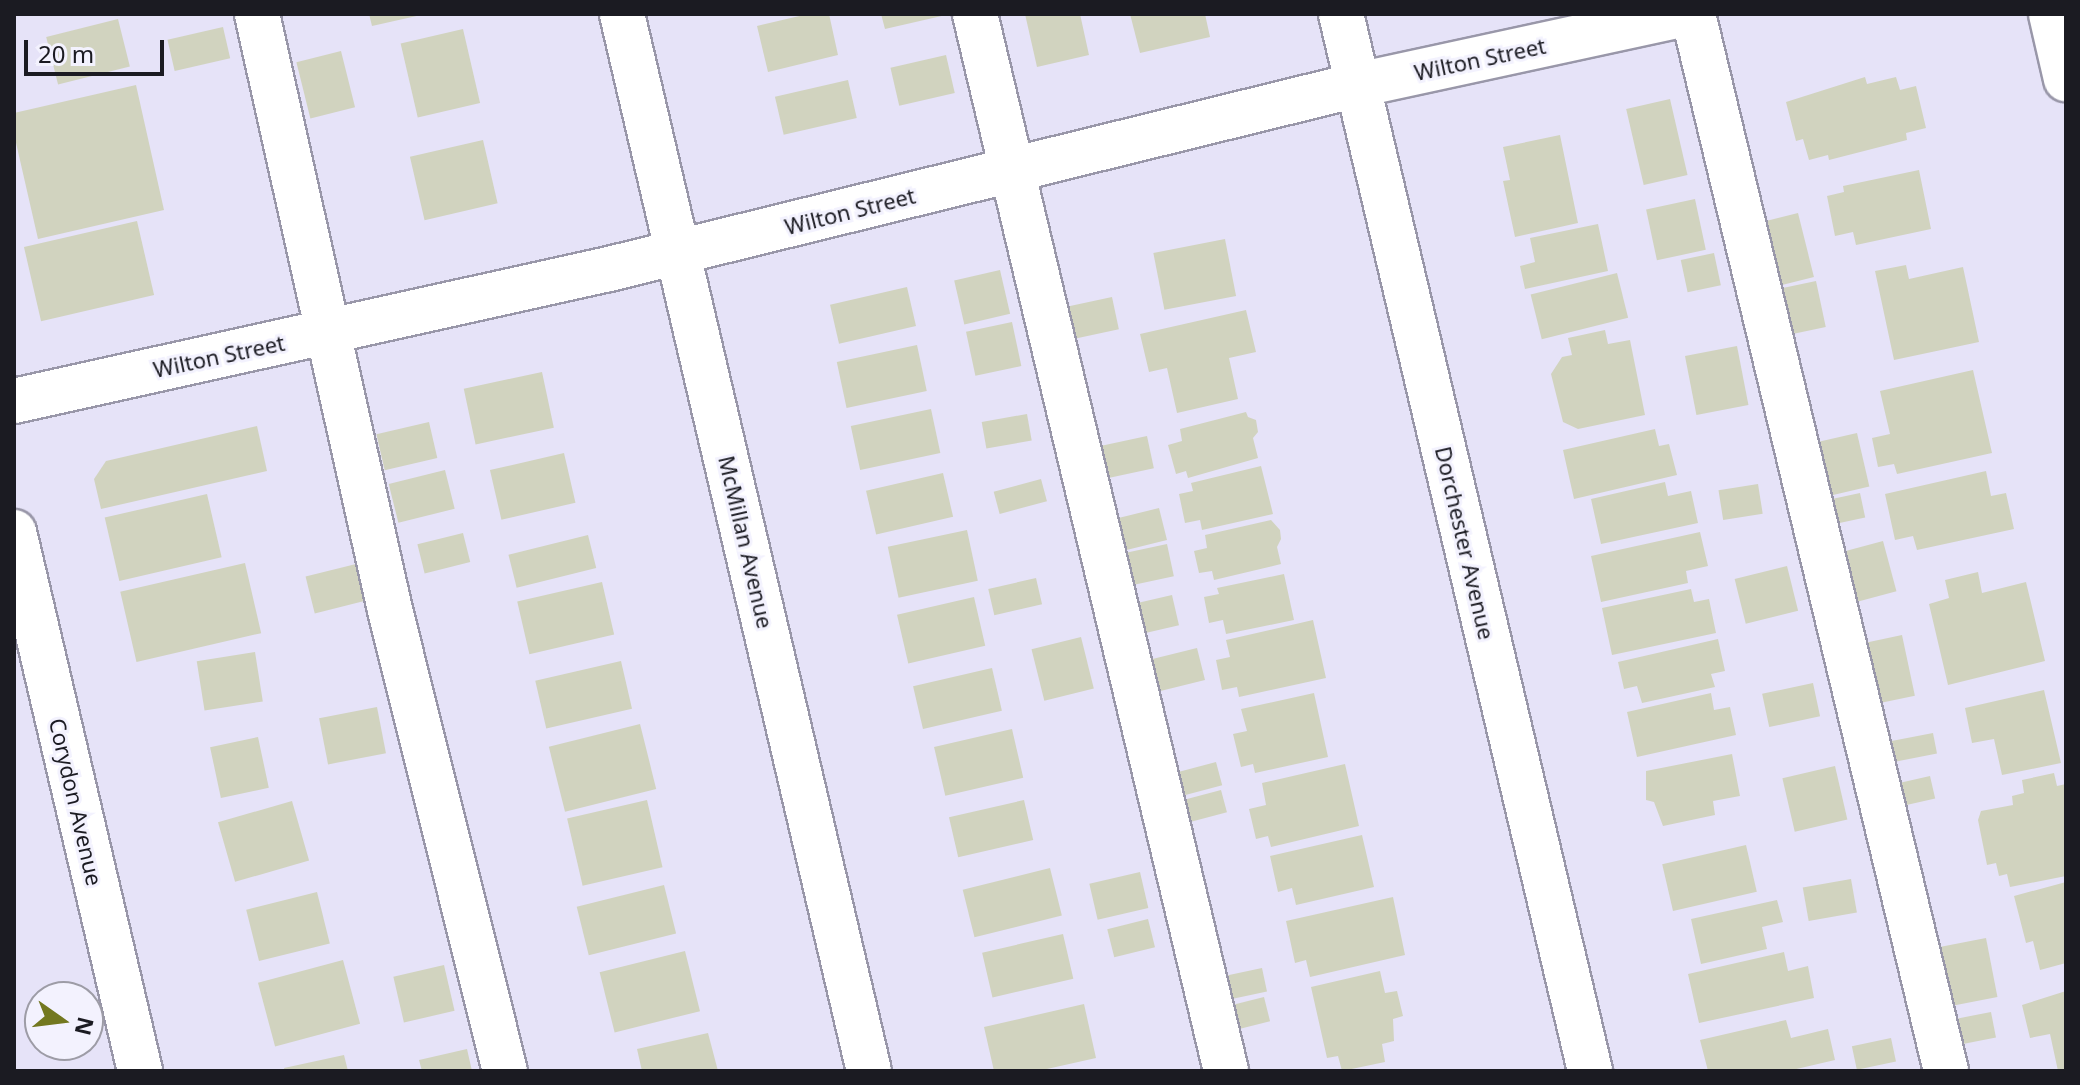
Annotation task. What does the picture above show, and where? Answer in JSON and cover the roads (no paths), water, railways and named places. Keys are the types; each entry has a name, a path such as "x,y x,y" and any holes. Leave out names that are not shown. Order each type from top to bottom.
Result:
{"street":[{"path":"257,14 390,610 505,1071"},
{"name":"McMillan Avenue","path":"622,14 869,1071"},
{"path":"975,14 1226,1071"},
{"name":"Dorchester Avenue","path":"1341,14 1590,1071"},
{"name":"Wilton Street","path":"14,401 328,333 677,251 1357,85 1686,14"},
{"path":"1693,14 1946,1071"},
{"path":"2051,14 2066,79"},
{"name":"Corydon Avenue","path":"14,532 140,1071"}]}
